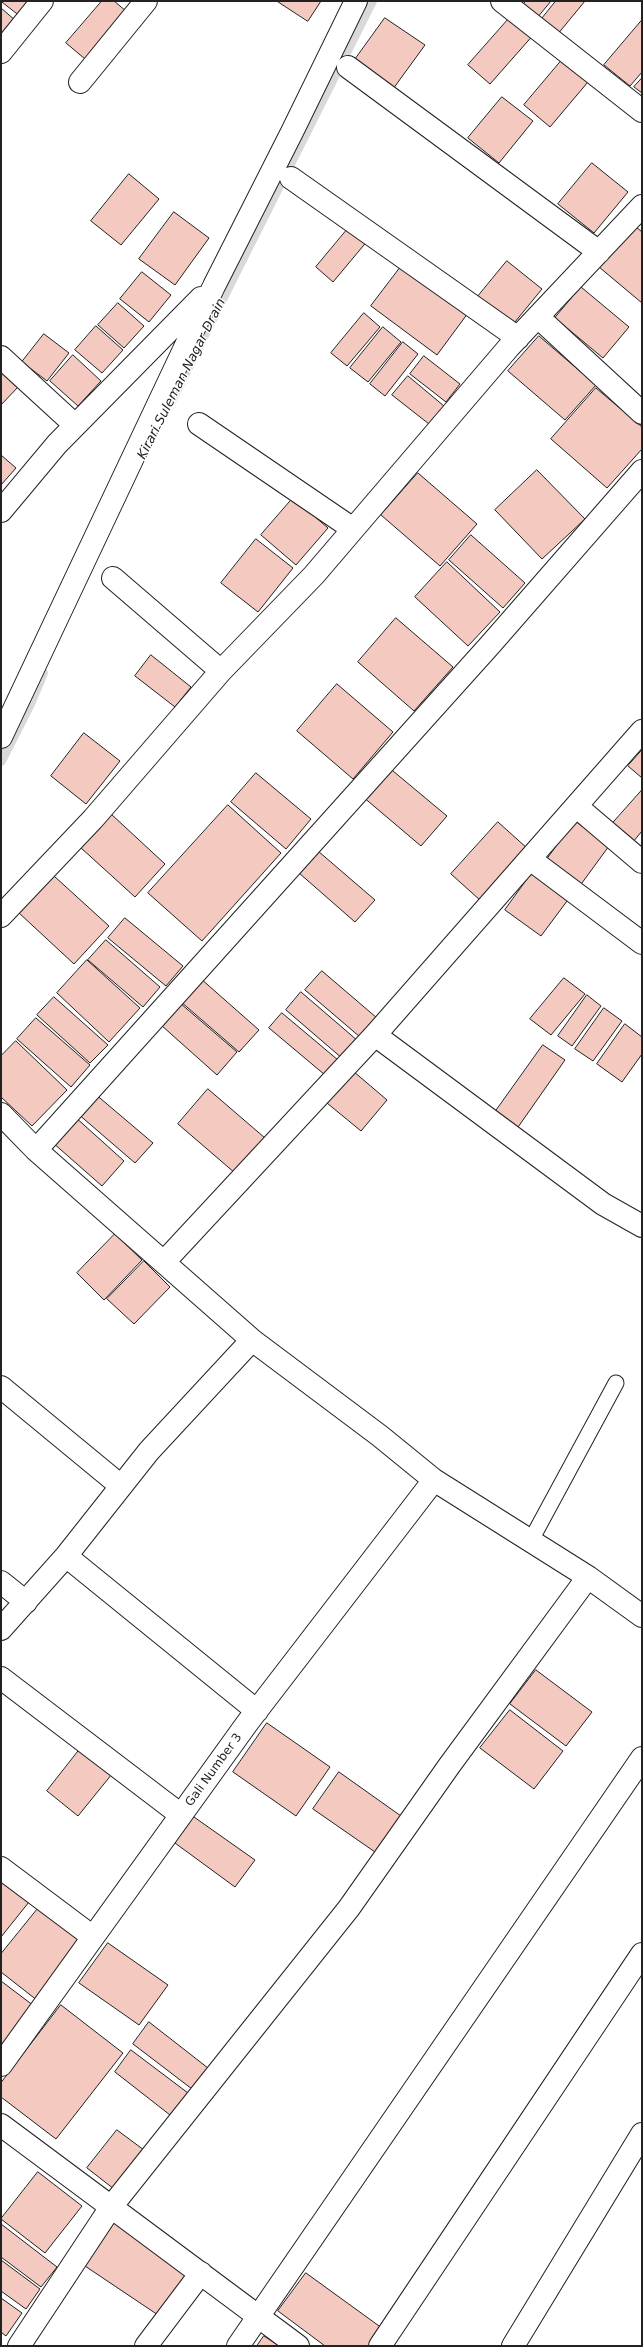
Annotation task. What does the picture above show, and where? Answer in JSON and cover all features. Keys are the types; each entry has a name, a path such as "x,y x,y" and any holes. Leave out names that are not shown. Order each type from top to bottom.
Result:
{"street":[{"path":"1,52 42,1"},
{"path":"80,82 146,1"},
{"path":"1,737 214,286 356,1"},
{"path":"502,1 642,111"},
{"path":"348,67 599,252"},
{"path":"291,178 518,338"},
{"path":"1,916 93,819 221,671 314,575 518,338 642,206"},
{"path":"1,511 56,444 214,286"},
{"path":"538,316 642,413"},
{"path":"1,357 75,425"},
{"path":"199,424 353,529"},
{"path":"36,1150 490,645 642,471"},
{"path":"113,578 221,671"},
{"path":"164,1262 375,1035 642,731"},
{"path":"576,806 642,862"},
{"path":"530,859 642,943"},
{"path":"375,1035 603,1204 642,1226"},
{"path":"1,1114 36,1150 252,1340 380,1436 434,1480 530,1542 588,1577 642,1616"},
{"path":"1,1629 66,1556 149,1451 252,1340"},
{"path":"1,1387 121,1486"},
{"name":"Gali Number 3","path":"1,2065 256,1711 434,1480"},
{"path":"66,1556 256,1711"},
{"path":"19,2346 111,2207 349,1908 449,1766 588,1577"},
{"path":"1,1582 26,1602"},
{"path":"1,1678 181,1815"},
{"path":"238,2346 642,1758"},
{"path":"1,1868 93,1937"},
{"path":"380,2346 642,1954"},
{"path":"1,2125 298,2346"},
{"path":"512,2346 642,2134"},
{"path":"146,2346 201,2274"}],"lane":[{"path":"530,1542 616,1383"}],"building":[{"path":"1,1 34,1 23,18"},
{"path":"102,1 114,1 132,16 91,64 66,43"},
{"path":"277,1 321,1 308,21"},
{"path":"526,1 551,1 537,18 522,6"},
{"path":"556,1 585,1 557,35 540,21"},
{"path":"1,8 16,21 1,38"},
{"path":"513,14 535,33 490,84 468,65"},
{"path":"385,18 425,45 393,89 354,61"},
{"path":"642,20 642,72 630,86 604,65"},
{"path":"567,54 593,76 550,127 524,105"},
{"path":"642,78 642,93 634,87"},
{"path":"502,97 533,121 499,163 468,138"},
{"path":"592,163 628,192 594,233 558,204"},
{"path":"129,174 159,199 121,245 91,221"},
{"path":"174,212 209,238 175,285 139,259"},
{"path":"351,225 369,239 333,282 316,267"},
{"path":"634,225 642,232 642,303 599,267"},
{"path":"406,260 471,309 437,355 371,306"},
{"path":"507,261 542,289 510,328 475,300"},
{"path":"142,272 171,295 149,322 120,299"},
{"path":"581,287 629,327 603,358 555,318"},
{"path":"118,303 144,326 124,348 98,325"},
{"path":"364,313 380,327 347,366 331,353"},
{"path":"96,326 123,350 102,373 75,350"},
{"path":"383,327 401,342 368,382 350,368"},
{"path":"44,334 69,353 47,381 22,362"},
{"path":"539,336 596,385 565,420 508,371"},
{"path":"403,342 418,354 385,396 370,384"},
{"path":"73,355 101,381 78,406 50,381"},
{"path":"424,356 460,384 446,402 410,374"},
{"path":"1,372 19,386 1,405"},
{"path":"408,376 444,406 429,424 392,395"},
{"path":"596,388 642,427 642,449 607,488 551,439"},
{"path":"1,455 16,468 1,485"},
{"path":"537,470 585,519 542,559 495,510"},
{"path":"418,473 477,524 440,566 381,515"},
{"path":"293,498 328,528 296,565 261,535"},
{"path":"471,535 525,583 503,608 449,560"},
{"path":"256,539 293,568 258,612 221,583"},
{"path":"447,562 500,612 468,646 415,597"},
{"path":"396,618 453,667 414,711 358,662"},
{"path":"151,655 191,687 175,707 135,676"},
{"path":"337,684 393,732 353,779 297,731"},
{"path":"84,733 120,761 86,804 51,776"},
{"path":"642,750 642,778 628,766"},
{"path":"387,766 447,816 421,846 362,796"},
{"path":"256,773 311,819 286,849 231,802"},
{"path":"642,790 642,831 633,842 612,824"},
{"path":"228,805 281,853 202,941 148,893"},
{"path":"111,814 165,864 135,897 80,847"},
{"path":"575,821 609,846 579,887 545,862"},
{"path":"498,822 528,849 481,901 451,874"},
{"path":"318,851 375,900 355,922 299,873"},
{"path":"537,866 573,893 541,936 505,910"},
{"path":"54,876 109,926 74,964 19,913"},
{"path":"125,918 183,966 166,986 108,938"},
{"path":"106,940 160,987 143,1007 88,960"},
{"path":"87,960 140,1008 109,1042 57,993"},
{"path":"322,971 377,1018 360,1037 305,990"},
{"path":"200,978 259,1030 239,1052 180,1001"},
{"path":"564,978 585,994 551,1035 530,1019"},
{"path":"301,992 358,1041 343,1059 286,1010"},
{"path":"587,995 601,1006 572,1046 558,1036"},
{"path":"54,997 108,1045 90,1063 37,1015"},
{"path":"180,1003 237,1052 217,1075 161,1025"},
{"path":"604,1008 622,1021 593,1061 575,1049"},
{"path":"282,1013 338,1060 325,1075 269,1028"},
{"path":"36,1018 90,1065 71,1087 17,1039"},
{"path":"625,1024 642,1037 642,1054 622,1082 597,1064"},
{"path":"16,1041 67,1090 32,1126 1,1097 1,1056"},
{"path":"543,1045 565,1060 516,1130 493,1115"},
{"path":"353,1071 387,1100 361,1131 327,1103"},
{"path":"208,1089 265,1138 235,1173 178,1124"},
{"path":"94,1093 153,1143 135,1163 77,1113"},
{"path":"74,1116 124,1161 102,1186 52,1142"},
{"path":"115,1234 142,1260 104,1300 77,1273"},
{"path":"144,1261 170,1287 134,1324 107,1299"},
{"path":"536,1670 592,1712 566,1746 510,1704"},
{"path":"510,1710 563,1751 534,1789 480,1748"},
{"path":"267,1723 330,1767 296,1816 233,1772"},
{"path":"80,1749 112,1774 78,1816 47,1791"},
{"path":"339,1772 401,1816 375,1852 313,1809"},
{"path":"194,1817 255,1860 235,1887 175,1843"},
{"path":"1,1880 29,1902 1,1937"},
{"path":"40,1906 85,1943 38,2001 1,1972 1,1954"},
{"path":"108,1943 168,1985 139,2025 79,1983"},
{"path":"1,1981 34,2006 1,2049"},
{"path":"61,2005 123,2053 56,2139 1,2097 1,2083"},
{"path":"149,2022 208,2068 192,2089 133,2044"},
{"path":"131,2050 188,2093 170,2115 115,2072"},
{"path":"117,2130 144,2150 114,2189 87,2168"},
{"path":"38,2172 82,2206 45,2253 1,2219"},
{"path":"115,2222 193,2275 164,2319 85,2266"},
{"path":"1,2224 57,2267 41,2287 1,2257"},
{"path":"1,2260 40,2289 26,2309 1,2291"},
{"path":"306,2273 386,2331 375,2346 325,2346 278,2311"},
{"path":"1,2298 22,2313 6,2336 1,2332"},
{"path":"264,2336 279,2346 257,2346"}],"waterway":[{"name":"Kirari Suleman Nagar Drain","path":"170,403 372,1"},
{"name":"Kirari Suleman Nagar Drain","path":"1,761 30,704 43,673"}]}
